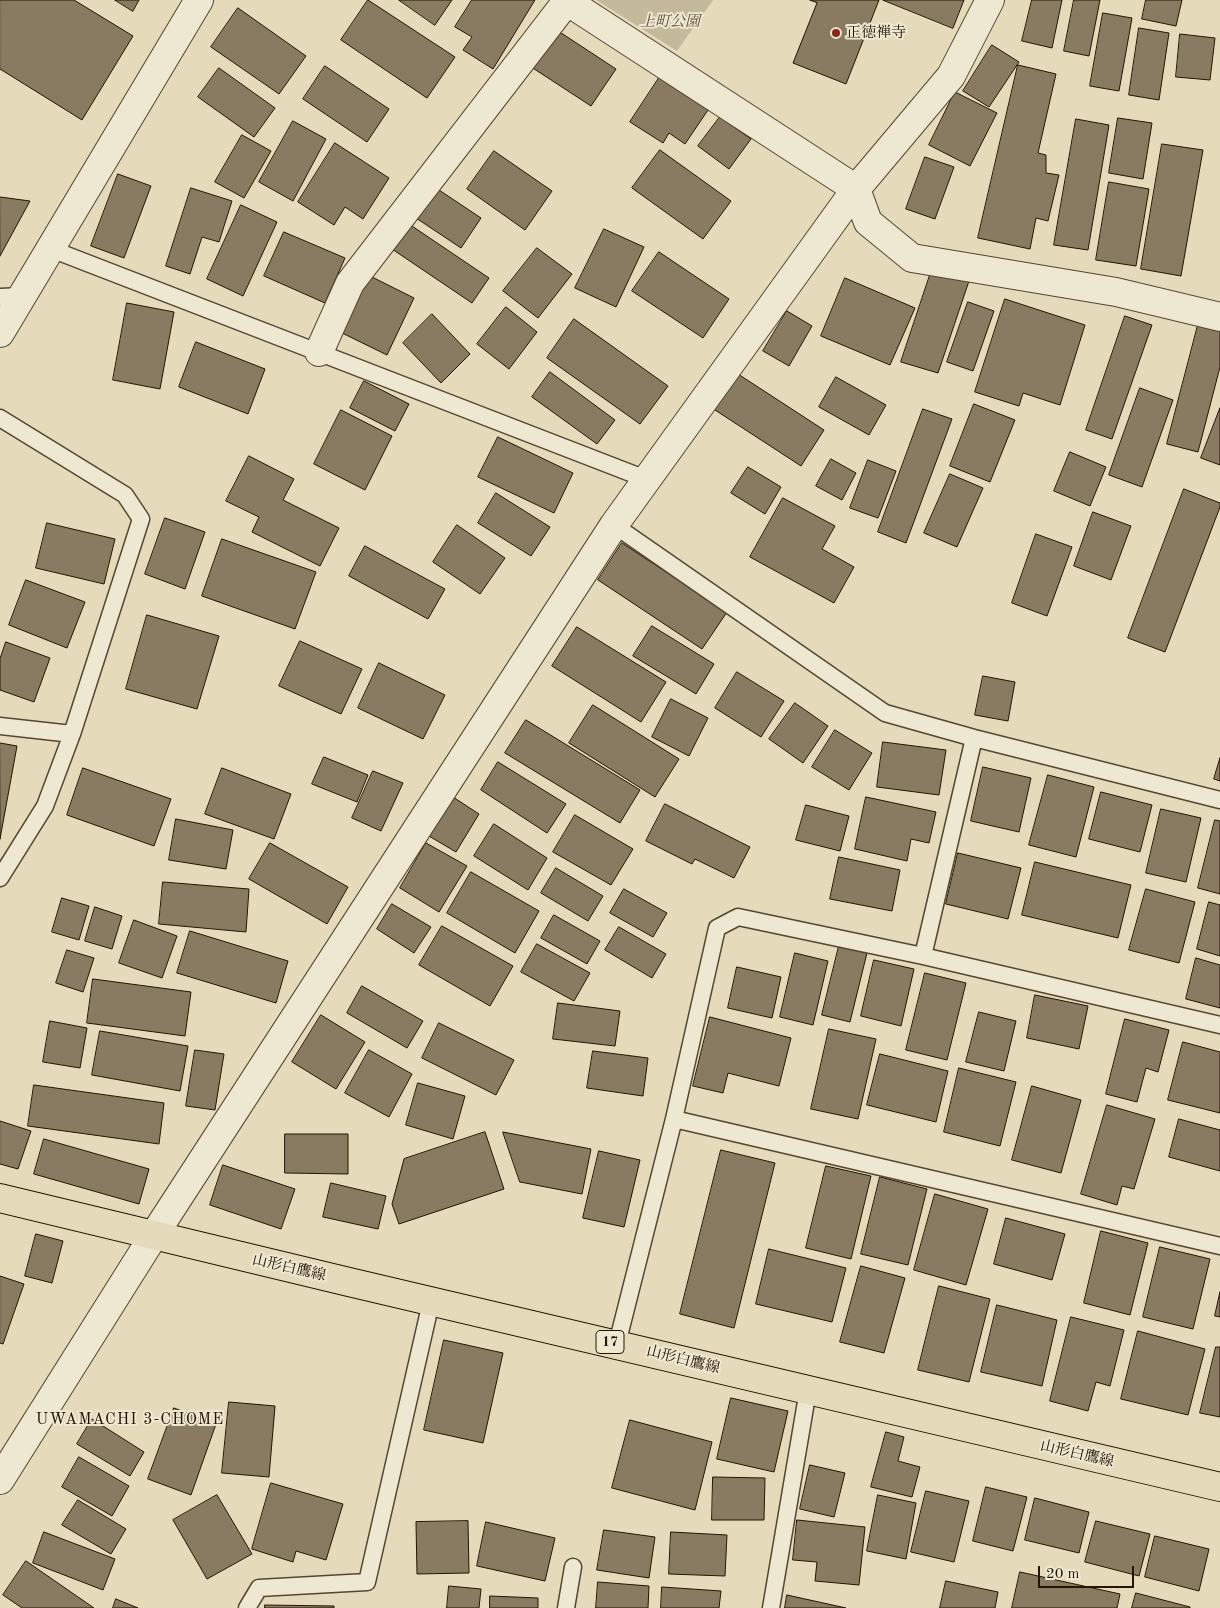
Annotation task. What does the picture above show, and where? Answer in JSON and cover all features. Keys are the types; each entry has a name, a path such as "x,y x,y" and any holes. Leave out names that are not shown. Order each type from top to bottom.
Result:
{"main road":[{"name":"山形白鷹線","path":"0,1198 431,1302 617,1344 1220,1487"}],"street":[{"path":"0,333 11,297 51,249 199,0"},
{"path":"319,352 350,283 566,0 856,189 868,222 912,258 1116,292 1220,317"},
{"path":"0,1480 154,1235 614,525 856,189 951,76 990,0"}],"lane":[{"path":"51,249 646,479"},
{"path":"0,418 125,495 141,519 72,734 45,806 0,878"},
{"path":"614,525 885,713 974,738 1220,800"},
{"path":"0,726 72,734"},
{"path":"923,956 974,738"},
{"path":"617,1344 674,1120 717,928 738,917 923,956 1220,1025"},
{"path":"674,1120 1220,1246"},
{"path":"247,1608 259,1588 367,1582 431,1302"},
{"path":"771,1608 808,1390"},
{"path":"566,1608 573,1566"}],"green space":[{"name":"上町公園","path":"596,0 713,0 677,51"}],"building":[{"path":"0,0 74,0 133,36 82,120 0,69"},
{"path":"115,0 139,0 133,11"},
{"path":"368,0 455,57 427,98 341,40"},
{"path":"399,0 452,0 435,25"},
{"path":"472,0 535,0 493,69 463,50 472,37 455,27"},
{"name":"正徳禅寺","path":"810,0 879,0 846,84 793,63 817,3"},
{"name":"正徳禅寺","path":"883,0 964,0 953,28"},
{"path":"1032,0 1062,0 1052,48 1022,41"},
{"path":"1074,0 1100,0 1089,56 1064,51"},
{"path":"1146,0 1182,0 1176,26 1142,19"},
{"path":"238,8 306,56 279,94 211,47"},
{"path":"1103,13 1132,18 1119,91 1090,86"},
{"path":"543,21 616,69 591,106 519,59"},
{"path":"1139,28 1169,33 1159,100 1129,95"},
{"path":"1180,34 1215,38 1210,80 1176,77"},
{"path":"992,45 1019,62 989,107 963,91"},
{"path":"1018,65 1056,74 1038,153 1046,155 1046,173 1059,175 1048,221 1036,218 1030,249 978,238"},
{"path":"325,66 389,109 367,142 303,99"},
{"path":"219,68 275,108 254,137 198,97"},
{"path":"659,78 708,110 685,144 669,133 663,143 630,122"},
{"path":"955,92 997,113 970,166 929,145"},
{"path":"720,117 751,139 729,169 698,146"},
{"path":"1118,118 1152,123 1143,179 1109,173"},
{"path":"1076,119 1109,125 1088,250 1054,245"},
{"path":"293,121 326,139 293,201 259,182"},
{"path":"242,135 271,151 244,198 215,182"},
{"path":"335,143 389,178 363,219 345,207 334,225 298,202"},
{"path":"1162,144 1203,150 1181,276 1141,269"},
{"path":"660,150 731,201 703,239 632,188"},
{"path":"494,151 552,191 525,230 467,189"},
{"path":"925,157 954,167 935,219 906,209"},
{"path":"118,174 151,186 124,258 91,246"},
{"path":"427,182 481,218 461,248 407,212"},
{"path":"1109,182 1149,189 1136,266 1096,260"},
{"path":"191,188 232,201 219,242 202,237 190,274 166,266"},
{"path":"0,197 30,201 0,256"},
{"path":"241,205 277,222 243,296 207,279"},
{"path":"403,220 489,278 472,303 386,245"},
{"path":"604,229 644,247 616,307 575,288"},
{"path":"284,232 345,258 325,303 264,276"},
{"path":"537,248 572,274 538,318 503,291"},
{"path":"659,252 729,299 703,338 632,291"},
{"path":"934,263 971,275 938,373 901,362"},
{"path":"368,275 414,298 387,355 340,332"},
{"path":"845,278 915,308 890,365 821,336"},
{"path":"1005,299 1085,325 1060,405 1023,393 1019,406 975,392"},
{"path":"968,302 994,311 973,371 947,362"},
{"path":"127,303 174,312 160,389 113,380"},
{"path":"506,307 537,332 509,369 477,344"},
{"path":"787,311 812,326 789,366 763,351"},
{"path":"432,314 470,354 441,383 403,343"},
{"path":"1125,316 1152,325 1112,439 1086,430"},
{"path":"574,319 668,386 640,424 547,358"},
{"path":"1198,325 1220,331 1220,367 1198,452 1167,444"},
{"path":"196,342 265,369 248,414 179,387"},
{"path":"550,372 615,420 597,444 532,397"},
{"path":"738,374 824,430 801,466 715,410"},
{"path":"836,377 886,405 869,435 819,407"},
{"path":"364,381 409,404 395,431 350,408"},
{"path":"1140,388 1173,400 1142,487 1109,475"},
{"path":"974,404 1015,420 990,482 950,466"},
{"path":"1220,408 1220,465 1201,458"},
{"path":"923,409 952,419 906,543 878,532"},
{"path":"341,410 392,436 365,490 314,464"},
{"path":"498,437 573,473 554,513 478,477"},
{"path":"1070,452 1106,467 1090,506 1054,491"},
{"path":"249,456 294,479 283,500 339,528 320,566 252,532 259,517 226,501"},
{"path":"831,459 856,473 842,500 816,486"},
{"path":"868,460 896,471 878,518 850,508"},
{"path":"748,467 781,487 765,514 731,493"},
{"path":"950,474 983,488 957,547 924,533"},
{"path":"1184,489 1220,503 1220,507 1165,652 1128,638"},
{"path":"496,493 550,527 531,556 478,523"},
{"path":"783,498 835,526 822,549 854,567 834,603 750,557"},
{"path":"1093,512 1131,526 1111,580 1074,566"},
{"path":"165,518 205,532 185,589 145,574"},
{"path":"47,523 115,539 104,584 36,568"},
{"path":"457,525 505,558 480,594 433,562"},
{"path":"1036,534 1072,547 1047,616 1012,603"},
{"path":"222,539 316,572 295,629 202,596"},
{"path":"622,543 727,612 702,649 598,580"},
{"path":"365,546 445,589 428,619 349,576"},
{"path":"26,580 85,602 67,648 9,625"},
{"path":"147,615 219,636 197,709 126,689"},
{"path":"652,626 714,664 696,694 633,656"},
{"path":"577,627 666,682 641,722 552,666"},
{"path":"300,641 362,669 341,714 279,686"},
{"path":"6,642 50,658 34,702 0,690 0,659"},
{"path":"379,663 445,695 423,739 358,708"},
{"path":"737,672 784,701 761,737 715,708"},
{"path":"983,676 1015,682 1008,721 975,715"},
{"path":"671,699 708,718 689,756 652,737"},
{"path":"795,703 828,726 803,763 769,739"},
{"path":"593,705 679,759 655,797 569,743"},
{"path":"526,720 640,790 620,823 505,753"},
{"path":"835,730 872,753 849,790 812,767"},
{"path":"883,742 946,750 939,795 877,787"},
{"path":"0,743 17,746 0,839"},
{"path":"324,757 368,775 357,802 312,784"},
{"path":"1220,758 1220,781 1214,779"},
{"path":"498,762 566,804 547,833 481,790"},
{"path":"983,767 1031,778 1019,832 971,821"},
{"path":"83,768 171,799 154,846 67,815"},
{"path":"222,768 291,794 274,839 205,814"},
{"path":"373,771 403,783 381,831 352,818"},
{"path":"1048,775 1094,787 1076,857 1029,845"},
{"path":"1101,792 1152,805 1140,852 1089,839"},
{"path":"453,797 479,814 456,852 429,836"},
{"path":"866,797 936,812 929,843 911,839 907,861 855,849"},
{"path":"665,804 750,847 734,878 695,859 692,864 646,841"},
{"path":"806,805 849,816 840,851 796,840"},
{"path":"1161,809 1201,818 1186,882 1146,873"},
{"path":"575,815 633,849 611,885 553,852"},
{"path":"176,819 233,830 226,869 169,860"},
{"path":"1215,820 1220,821 1220,894 1198,888"},
{"path":"494,824 547,858 528,890 474,856"},
{"path":"270,843 348,887 327,924 249,879"},
{"path":"426,843 467,866 439,912 400,888"},
{"path":"958,853 1021,868 1008,919 946,904"},
{"path":"839,857 900,870 892,911 830,899"},
{"path":"1035,862 1131,885 1118,938 1022,915"},
{"path":"556,868 603,896 588,921 541,893"},
{"path":"471,872 539,911 515,953 447,913"},
{"path":"163,882 249,889 246,932 159,924"},
{"path":"624,889 667,913 653,937 610,913"},
{"path":"1146,889 1195,902 1179,963 1129,950"},
{"path":"62,898 89,906 79,940 52,932"},
{"path":"1209,902 1220,905 1220,956 1197,949"},
{"path":"392,904 431,927 414,953 377,929"},
{"path":"95,907 122,916 112,949 85,941"},
{"path":"554,915 600,941 587,964 541,938"},
{"path":"134,920 177,936 162,978 119,963"},
{"path":"442,926 513,966 490,1006 419,965"},
{"path":"619,927 666,954 652,978 605,950"},
{"path":"190,931 288,961 276,1003 177,973"},
{"path":"537,944 590,973 574,1001 521,972"},
{"path":"839,946 867,953 850,1022 822,1015"},
{"path":"67,950 94,958 83,992 56,983"},
{"path":"795,953 828,961 813,1025 780,1017"},
{"path":"1196,958 1220,965 1220,1008 1186,999"},
{"path":"874,960 914,969 901,1026 861,1016"},
{"path":"737,967 781,977 772,1018 728,1008"},
{"path":"925,973 966,983 947,1060 906,1050"},
{"path":"93,979 191,992 185,1036 87,1023"},
{"path":"362,986 423,1021 407,1048 347,1013"},
{"path":"1035,995 1088,1006 1079,1049 1027,1038"},
{"path":"558,1003 620,1011 615,1046 553,1039"},
{"path":"979,1012 1016,1021 1004,1071 966,1062"},
{"path":"321,1015 365,1042 336,1089 292,1062"},
{"path":"710,1017 791,1038 779,1086 728,1073 723,1093 693,1086"},
{"path":"1125,1019 1169,1030 1158,1072 1146,1068 1137,1102 1106,1094"},
{"path":"50,1021 87,1028 80,1068 43,1062"},
{"path":"439,1023 514,1060 496,1095 422,1058"},
{"path":"829,1029 876,1039 858,1119 811,1109"},
{"path":"100,1031 188,1046 180,1091 92,1075"},
{"path":"1183,1042 1220,1052 1220,1113 1168,1100"},
{"path":"195,1050 224,1054 215,1110 186,1106"},
{"path":"369,1050 412,1074 389,1117 345,1093"},
{"path":"593,1051 648,1058 643,1096 587,1088"},
{"path":"880,1054 948,1071 936,1122 867,1105"},
{"path":"959,1068 1016,1082 1000,1146 944,1132"},
{"path":"418,1083 465,1096 453,1139 406,1125"},
{"path":"34,1085 164,1103 159,1144 28,1126"},
{"path":"1032,1086 1081,1100 1061,1173 1012,1160"},
{"path":"1107,1105 1155,1119 1134,1189 1122,1186 1117,1205 1081,1194"},
{"path":"1179,1119 1220,1130 1220,1171 1169,1157"},
{"path":"0,1121 31,1131 18,1169 0,1164"},
{"path":"485,1132 504,1189 399,1224 392,1204 404,1159"},
{"path":"503,1132 591,1149 582,1194 520,1182"},
{"path":"285,1134 348,1134 348,1174 285,1173"},
{"path":"44,1139 149,1169 139,1204 34,1174"},
{"path":"721,1150 775,1163 734,1328 680,1314"},
{"path":"599,1151 640,1160 624,1227 583,1218"},
{"path":"223,1165 295,1189 281,1229 210,1205"},
{"path":"826,1166 871,1176 851,1259 806,1248"},
{"path":"880,1177 927,1189 908,1265 861,1254"},
{"path":"331,1183 386,1196 378,1229 323,1217"},
{"path":"935,1194 988,1209 966,1285 914,1270"},
{"path":"1006,1218 1065,1234 1052,1280 994,1264"},
{"path":"1101,1231 1148,1243 1130,1315 1084,1303"},
{"path":"36,1234 63,1241 52,1283 25,1276"},
{"path":"1160,1247 1210,1259 1193,1329 1143,1317"},
{"path":"769,1249 846,1268 832,1322 756,1304"},
{"path":"861,1266 905,1278 884,1353 840,1342"},
{"path":"0,1276 24,1284 3,1344 0,1343"},
{"path":"939,1286 990,1299 969,1382 918,1370"},
{"path":"1220,1292 1220,1317 1215,1316"},
{"path":"997,1305 1057,1320 1042,1386 981,1372"},
{"path":"1071,1317 1124,1330 1110,1386 1096,1382 1088,1411 1050,1401"},
{"path":"1138,1331 1205,1349 1188,1415 1121,1399"},
{"path":"444,1340 503,1353 483,1443 424,1430"},
{"path":"1216,1347 1220,1347 1220,1417 1200,1413"},
{"path":"731,1398 788,1411 774,1472 717,1459"},
{"path":"229,1402 275,1406 269,1477 222,1473"},
{"path":"174,1408 216,1424 191,1495 148,1479"},
{"path":"92,1419 144,1452 130,1476 77,1444"},
{"path":"630,1420 712,1442 695,1510 612,1488"},
{"path":"886,1432 904,1437 898,1461 920,1467 912,1497 871,1487"},
{"path":"79,1457 129,1486 112,1516 62,1487"},
{"path":"810,1465 845,1473 834,1517 800,1509"},
{"path":"713,1477 765,1478 764,1520 712,1520"},
{"path":"271,1483 343,1504 326,1560 296,1551 293,1562 252,1549"},
{"path":"986,1487 1027,1497 1013,1551 973,1541"},
{"path":"926,1491 969,1501 954,1562 911,1552"},
{"path":"217,1495 252,1554 207,1579 173,1520"},
{"path":"878,1495 916,1503 906,1559 867,1551"},
{"path":"1035,1498 1089,1512 1079,1553 1025,1540"},
{"path":"78,1500 126,1529 111,1554 62,1525"},
{"path":"797,1520 865,1527 859,1585 815,1581 817,1562 793,1560"},
{"path":"468,1521 469,1573 417,1574 416,1522"},
{"path":"1096,1521 1150,1534 1139,1576 1085,1562"},
{"path":"486,1522 555,1538 545,1581 477,1566"},
{"path":"604,1530 655,1537 649,1578 597,1570"},
{"path":"44,1532 115,1559 103,1590 33,1563"},
{"path":"671,1532 727,1535 725,1576 669,1574"},
{"path":"1155,1536 1209,1549 1199,1591 1145,1577"},
{"path":"26,1561 94,1608 22,1608 3,1595"},
{"path":"1020,1572 1120,1594 1117,1608 1012,1608"},
{"path":"946,1581 998,1592 995,1608 940,1608"},
{"path":"598,1582 649,1586 648,1608 596,1608"},
{"path":"449,1586 481,1589 479,1608 447,1608"},
{"path":"662,1587 721,1591 719,1608 661,1608"},
{"path":"1136,1593 1190,1607 1190,1608 1132,1608"},
{"path":"787,1595 846,1608 785,1608"},
{"path":"490,1596 538,1598 538,1608 490,1608"},
{"path":"116,1599 138,1608 113,1608"},
{"path":"265,1605 334,1606 334,1608 265,1608"}],"place":[{"name":"正徳禅寺","path":"836,33"}],"district":[{"name":"UWAMACHI 3-CHOME","path":"130,1420"}]}
